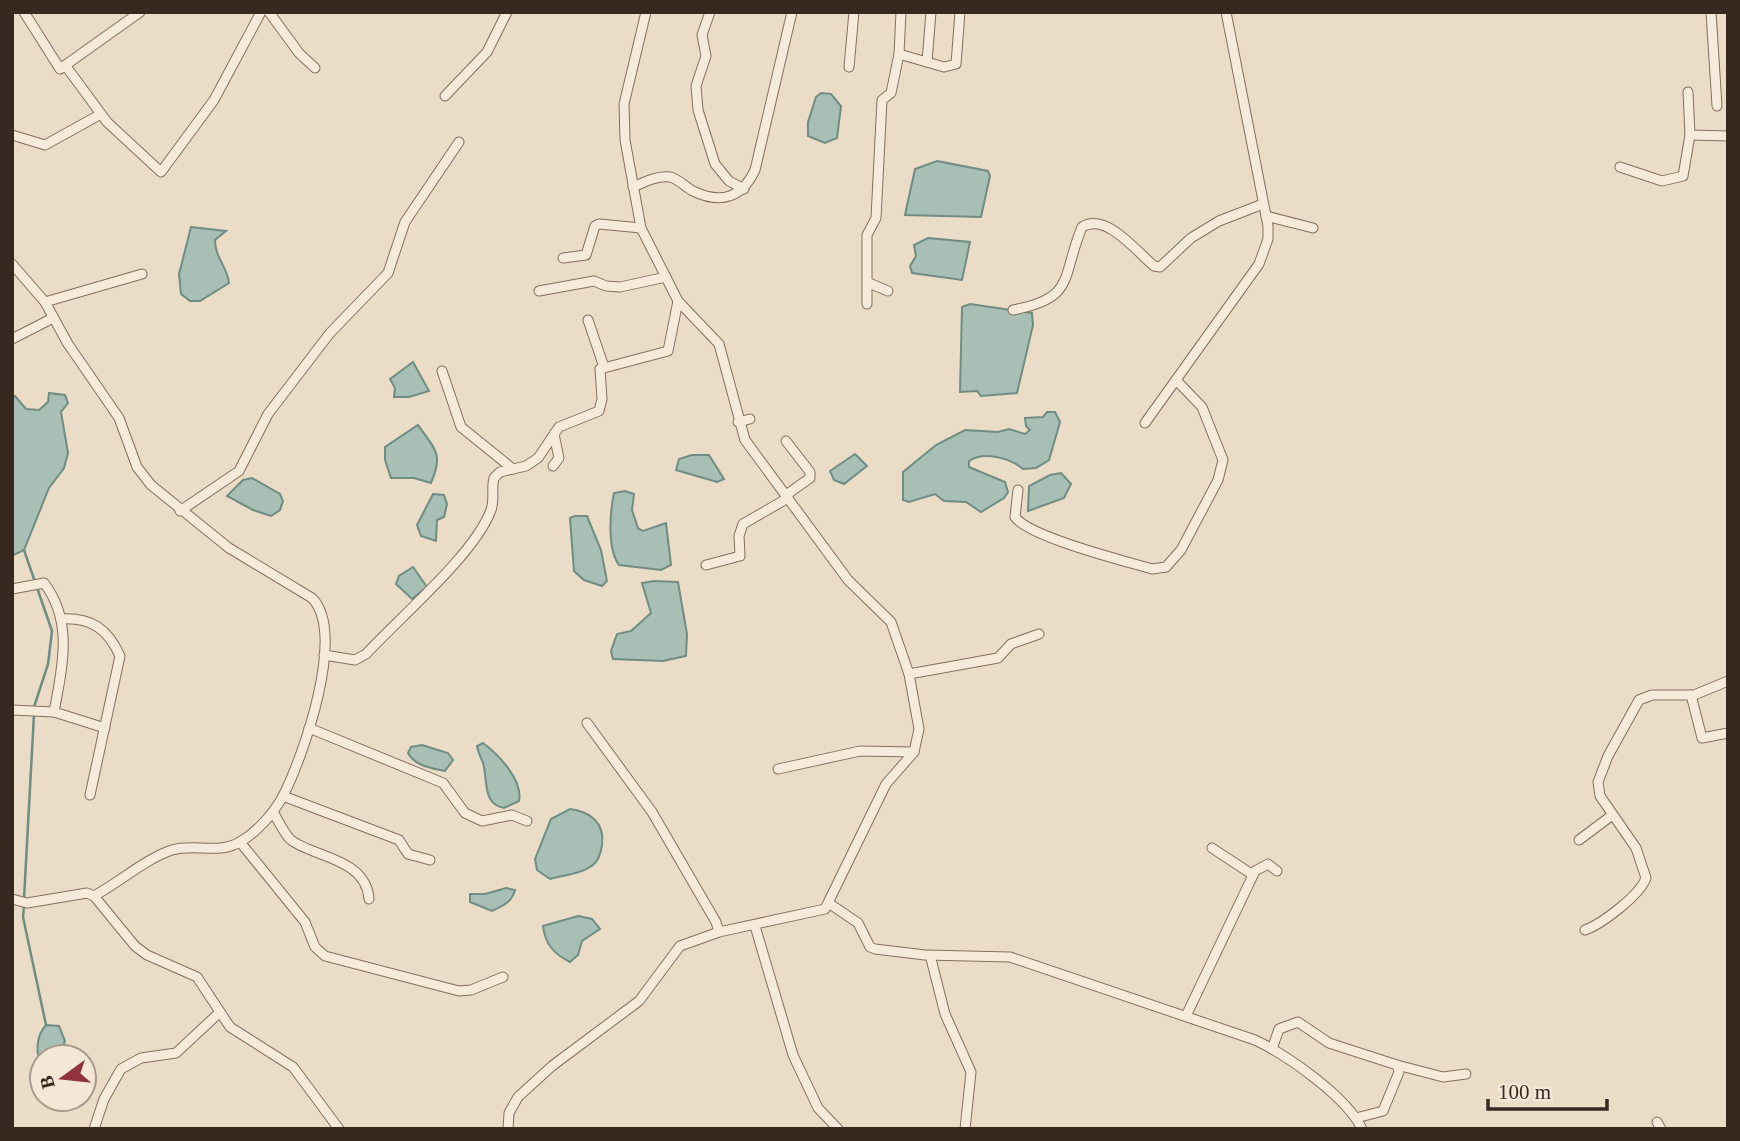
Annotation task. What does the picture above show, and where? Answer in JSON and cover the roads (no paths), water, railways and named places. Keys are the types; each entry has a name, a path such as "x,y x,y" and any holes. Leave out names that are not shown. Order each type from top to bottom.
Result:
{"street":[{"path":"24,12 60,69 140,12"},
{"path":"65,65 101,114 158,171 163,170 214,100 261,12"},
{"path":"269,12 299,53 315,68"},
{"path":"445,96 487,52 507,12"},
{"path":"508,1129 511,1105 518,1097 552,1066 631,1009 680,946 719,932 821,911 830,904 851,853 886,785 914,752 919,729 909,674 891,622 848,579 753,453 738,422 719,344 678,300 641,228 625,140 624,104 646,12"},
{"path":"710,12 702,35 706,56 696,86 698,110 715,164 729,181 744,189"},
{"path":"634,187 654,178 671,177 696,192 709,195 726,197 744,189 755,170 792,12"},
{"path":"849,67 853,12"},
{"path":"867,304 867,235 876,218 882,100 891,93 899,54 901,12"},
{"path":"927,62 932,12"},
{"path":"899,54 944,67 956,65 960,12"},
{"path":"1145,423 1259,264 1268,239 1266,216 1226,12"},
{"path":"1711,12 1717,106"},
{"path":"1620,167 1659,180 1680,178 1685,172 1689,135 1688,92"},
{"path":"12,135 33,144 45,145 101,114"},
{"path":"1689,135 1728,136"},
{"path":"180,511 239,471 268,414 330,333 388,273 404,222 459,142"},
{"path":"1013,310 1042,304 1059,292 1077,237 1082,227 1089,223 1098,222 1108,227 1154,266 1160,267 1191,239 1219,221 1263,204"},
{"path":"1266,216 1313,228"},
{"path":"563,258 586,255 595,226 599,224 641,228"},
{"path":"12,264 46,302 53,318 119,418 137,467 151,485 229,548 317,604 326,630 324,655 309,728 283,796 273,812 240,842 218,850 187,847 162,853 94,896"},
{"path":"46,302 142,274"},
{"path":"539,291 594,281 606,286 620,287 666,277"},
{"path":"869,283 888,291"},
{"path":"324,655 355,660 366,654 467,548 491,512 494,478 500,472 538,458 554,434 567,422 599,411 602,399 599,374 604,366 668,351 678,300"},
{"path":"12,339 53,318"},
{"path":"588,320 604,366"},
{"path":"442,371 461,426 513,469"},
{"path":"1018,490 1015,517 1021,523 1063,542 1152,569 1167,567 1181,550 1218,480 1223,460 1202,407 1177,380"},
{"path":"738,422 750,419"},
{"path":"552,466 559,458 554,434"},
{"path":"706,565 740,556 739,536 743,524 806,482 810,472 786,440"},
{"path":"12,589 35,583 47,585 61,619 64,653 54,712"},
{"path":"61,619 90,621 108,635 120,656 90,795"},
{"path":"909,674 998,658 1011,645 1039,634"},
{"path":"1585,930 1606,919 1638,891 1646,878 1636,848 1611,816 1600,796 1598,782 1633,707 1652,695 1691,695 1728,681"},
{"path":"1691,695 1702,738 1728,733"},
{"path":"12,710 54,712 105,728"},
{"path":"587,723 652,811 716,922 719,932"},
{"path":"309,728 443,783 465,813 482,821 512,815 527,821"},
{"path":"778,769 860,751 914,752"},
{"path":"283,796 399,841 408,854 430,860"},
{"path":"273,812 291,841 333,857 356,874 367,888 369,898"},
{"path":"1579,840 1611,816"},
{"path":"240,842 305,922 315,947 325,956 459,990 471,990 503,976"},
{"path":"1212,848 1253,875"},
{"path":"1186,1016 1253,875 1260,866 1266,864 1277,871"},
{"path":"19,902 87,893 94,896 135,946 147,956 197,977 219,1013 235,1032 293,1067 340,1129"},
{"path":"830,904 858,923 870,947 883,952 1010,957 1186,1016 1272,1049 1341,1101 1362,1129"},
{"path":"755,926 793,1055 818,1108 838,1129"},
{"path":"930,955 945,1014 971,1072 965,1129"},
{"path":"94,1129 104,1099 121,1069 141,1059 176,1053 219,1013"},
{"path":"1272,1049 1279,1029 1298,1022 1329,1043 1397,1065 1443,1077 1466,1074"},
{"path":"1356,1118 1383,1111 1399,1072 1397,1065"}],"waterway":[{"path":"24,550 52,631 48,664 34,707"},
{"path":"24,899 34,714"},
{"path":"24,906 23,917 46,1025"}]}
